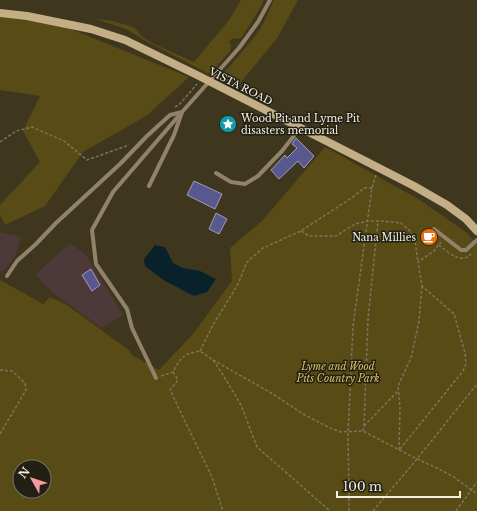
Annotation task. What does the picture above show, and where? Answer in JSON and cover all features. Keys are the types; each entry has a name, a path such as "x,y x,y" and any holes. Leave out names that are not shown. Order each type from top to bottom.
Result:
{"main road":[{"name":"VISTA ROAD","path":"0,13 27,16 91,29 125,40 414,186 447,204 466,219 477,231"}],"lane":[{"path":"156,378 132,328 127,309 96,264 92,230 113,192 210,82 249,35 270,0"},
{"path":"150,186 174,135 182,112"},
{"path":"6,276 17,261 158,126 170,116 182,112"},
{"path":"216,174 231,182 245,184 258,176 301,128"},
{"path":"434,229 461,250 466,250 477,240"}],"path":[{"path":"172,109 179,105 197,84"},
{"path":"0,142 16,131 32,126 64,141 87,160 128,146 133,141"},
{"path":"349,511 348,433 353,326 372,188 379,168"},
{"path":"200,351 213,325 238,284 247,262 263,248 301,231 353,197 364,188 372,188"},
{"path":"301,231 309,236 336,236 355,224 368,221 378,221 401,223 410,231 415,240 422,286 419,321 411,358 398,386 400,407 399,450"},
{"path":"363,431 368,319 378,221"},
{"path":"418,262 434,252 445,237"},
{"path":"399,450 463,371 466,364 465,353 454,314 422,286"},
{"path":"156,378 173,372 179,361 188,353 200,351 273,394 303,414 330,428 348,433 363,431 454,477 477,494"},
{"path":"213,360 240,405 257,447 330,511"},
{"path":"0,370 12,371 25,383 26,390 0,434"},
{"path":"173,372 178,380 170,390 212,477 222,511"},
{"path":"373,511 477,384"},
{"path":"364,426 398,390"},
{"path":"456,511 477,482"}],"shaded area":[{"path":"0,232 21,237 15,257 3,271 0,271"},
{"path":"70,243 86,255 123,315 102,328 57,296 35,275"}],"green space":[{"path":"241,0 264,0 242,37 239,39 233,38 229,42 231,45 231,50 209,73 146,41 126,29 96,19 113,21 133,27 140,35 154,44 194,62 230,19"},
{"path":"274,0 298,0 278,37 236,88 222,80 225,76 223,74 253,39 262,26"},
{"path":"0,15 46,19 189,77 146,116 83,152 45,206 5,225 0,215 0,205 40,162 23,131 40,96 0,90"},
{"name":"Lyme and Wood Pits Country Park","path":"325,147 420,200 467,233 477,244 477,511 0,511 0,280 43,304 50,297 67,305 130,351 132,355 159,370 193,334 232,281 230,248 262,221"}],"water":[{"path":"155,245 165,247 173,263 183,268 200,271 216,279 207,292 194,296 165,281 145,266 144,259"}],"building":[{"path":"296,138 314,156 304,168 298,161 279,179 271,170 285,155 287,158 297,148 292,144"},
{"path":"194,181 222,194 215,209 187,195"},
{"path":"216,213 227,219 219,234 209,229"},
{"path":"91,269 100,285 92,291 82,275"}],"place":[{"name":"Wood Pit and Lyme Pit disasters memorial","path":"228,124"},
{"name":"Nana Millies","path":"429,237"}]}
